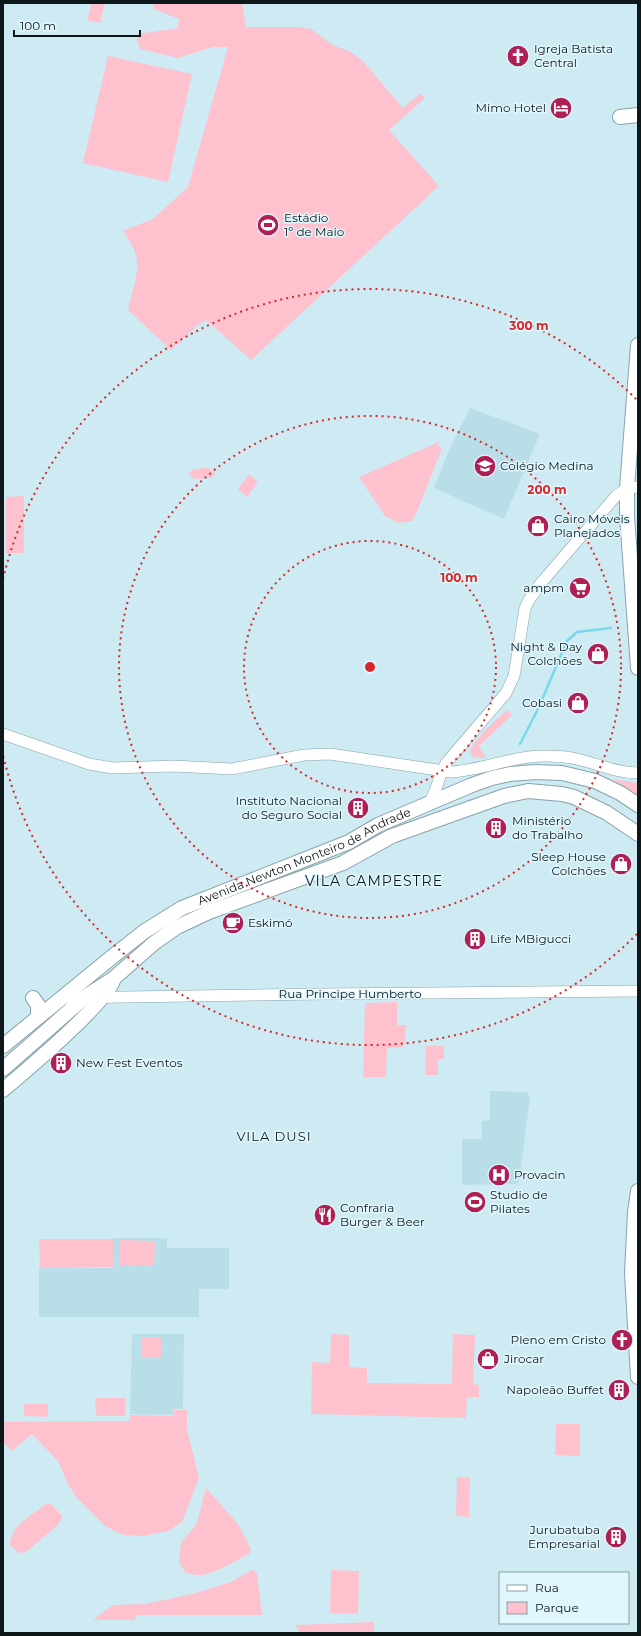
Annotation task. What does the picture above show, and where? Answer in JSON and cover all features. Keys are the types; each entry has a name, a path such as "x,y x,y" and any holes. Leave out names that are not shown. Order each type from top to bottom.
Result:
{"main road":[{"path":"620,117 638,115"},
{"path":"638,345 633,488 627,516 638,668"},
{"name":"Avenida Newton Monteiro de Andrade","path":"3,1046 145,931 182,908 356,840 378,825 492,778 514,773 544,772 569,774 595,781 620,793 638,805"},
{"name":"Avenida Newton Monteiro de Andrade","path":"3,1070 80,1002 113,979 154,943 190,920 343,863 392,836 511,794 528,791 543,791 574,797 607,813 638,834"},
{"name":"Avenida Newton Monteiro de Andrade","path":"3,1090 68,1033 104,996 113,985 113,979"},
{"path":"33,998 38,1005 38,1017"},
{"path":"638,1191 635,1212 632,1273 638,1377"}],"street":[{"path":"429,803 435,792 441,771 450,758 506,694 511,684 514,676 525,608 529,600 541,583 616,496 633,488"},
{"path":"3,734 89,764 113,768 173,766 232,769 317,754 330,754 441,771 470,770 527,756 562,757 580,759 621,772 638,773"},
{"name":"Rua Principe Humberto","path":"61,998 80,1002 104,996 638,991"}],"shaded area":[{"name":"Colégio Medina","path":"470,408 540,434 504,519 434,488 449,450"},
{"path":"490,1091 524,1092 528,1093 530,1097 519,1181 516,1184 462,1185 462,1139 482,1139 482,1121 490,1120"},
{"path":"113,1238 167,1238 167,1248 229,1248 229,1289 199,1289 199,1317 39,1317 39,1268 113,1268"},
{"path":"132,1334 184,1334 183,1409 173,1409 173,1415 130,1414"}],"green space":[{"path":"92,3 105,3 100,23 87,20"},
{"name":"Estádio 1º de Maio","path":"153,3 242,3 246,27 299,27 311,29 332,45 349,51 362,60 403,108 421,93 425,98 389,130 439,186 251,360 206,320 198,325 171,350 128,310 135,281 137,259 130,242 123,231 153,219 188,187 228,47 213,47 178,58 140,49 137,40 138,34 178,28 179,19 154,9"},
{"path":"108,56 192,74 168,182 83,163"},
{"path":"439,442 438,446 442,448 412,521 398,523 385,516 359,477"},
{"path":"209,468 215,474 212,478 195,479 188,474 194,469"},
{"path":"249,474 258,482 247,497 238,489"},
{"path":"24,496 24,553 6,553 6,497"},
{"path":"507,710 512,715 479,746 486,758 473,757 470,752 471,748 486,729"},
{"path":"612,779 638,783 638,795 637,795"},
{"path":"397,1002 397,1025 406,1025 404,1047 387,1048 386,1077 363,1077 365,1003"},
{"path":"426,1046 444,1046 444,1059 438,1059 438,1075 425,1075"},
{"path":"39,1239 113,1239 113,1267 40,1268"},
{"path":"120,1240 155,1241 154,1266 119,1265"},
{"path":"331,1334 349,1335 349,1367 367,1368 367,1383 452,1384 453,1334 475,1335 473,1384 479,1385 479,1397 467,1397 466,1418 311,1414 312,1362 330,1363"},
{"path":"141,1337 162,1338 162,1358 141,1358"},
{"path":"95,1398 126,1398 125,1416 96,1416"},
{"path":"24,1404 48,1404 48,1417 24,1416"},
{"path":"174,1410 187,1410 187,1429 199,1478 182,1522 168,1531 143,1536 123,1535 105,1526 76,1497 67,1482 58,1461 32,1434 12,1451 3,1442 3,1422 129,1421 130,1415 173,1416"},
{"path":"556,1424 580,1424 580,1456 555,1455"},
{"path":"457,1477 470,1478 469,1517 456,1516"},
{"path":"206,1488 238,1524 251,1549 249,1554 223,1568 203,1575 195,1575 185,1572 179,1562 181,1543 197,1523"},
{"path":"46,1504 51,1504 62,1516 59,1524 26,1552 19,1553 10,1545 14,1532 28,1517"},
{"path":"252,1570 257,1573 262,1615 136,1615 135,1620 93,1620 113,1605 145,1604 192,1594 231,1582"},
{"path":"331,1570 359,1571 358,1614 330,1613"},
{"path":"374,1622 374,1633 299,1633 296,1625"}],"waterway":[{"path":"520,744 538,709 567,641 577,632 611,628"}],"place":[{"name":"Igreja Batista Central","path":"518,56"},
{"name":"Mimo Hotel","path":"561,108"},
{"name":"Estádio 1º de Maio","path":"268,225"},
{"name":"Colégio Medina","path":"485,466"},
{"name":"Cairo Móveis Planejados","path":"538,526"},
{"name":"ampm","path":"580,588"},
{"name":"Night & Day Colchões","path":"598,654"},
{"name":"Cobasi","path":"578,703"},
{"name":"Instituto Nacional do Seguro Social","path":"358,808"},
{"name":"Ministério do Trabalho","path":"496,828"},
{"name":"Sleep House Colchões","path":"621,864"},
{"name":"Eskimó","path":"233,923"},
{"name":"Life MBigucci","path":"475,939"},
{"name":"New Fest Eventos","path":"61,1063"},
{"name":"Provacin","path":"499,1175"},
{"name":"Studio de Pilates","path":"475,1202"},
{"name":"Confraria Burger & Beer","path":"325,1215"},
{"name":"Pleno em Cristo","path":"622,1340"},
{"name":"Jirocar","path":"488,1359"},
{"name":"Napoleão Buffet","path":"619,1390"},
{"name":"Jurubatuba Empresarial","path":"616,1537"}],"district":[{"name":"VILA CAMPESTRE","path":"374,881"},
{"name":"VILA DUSI","path":"274,1136"}]}
